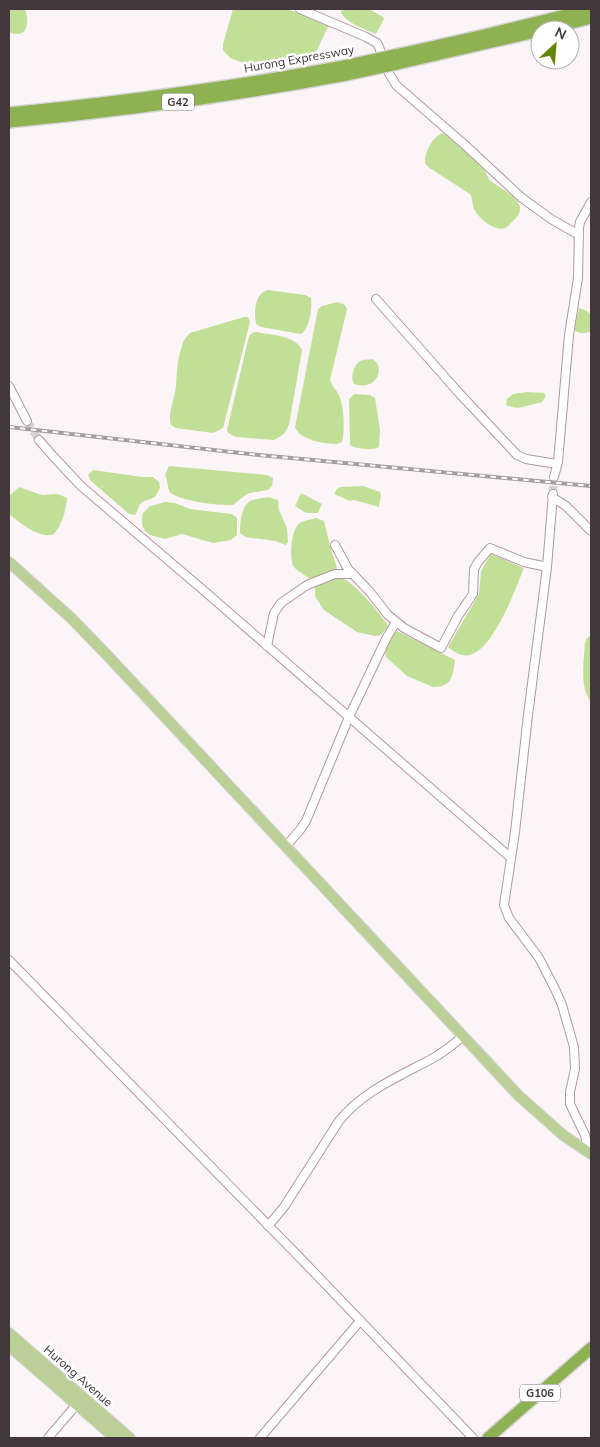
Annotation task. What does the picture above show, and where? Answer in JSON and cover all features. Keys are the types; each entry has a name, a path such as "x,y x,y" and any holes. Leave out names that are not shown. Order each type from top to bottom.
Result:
{"highway":[{"name":"Hurong Expressway","path":"396,60 484,35 590,9"},
{"name":"Hurong Expressway","path":"9,122 154,106 213,97 530,33"},
{"name":"Hurong Expressway","path":"9,113 94,104 345,70"},
{"name":"G106","path":"488,1438 591,1348"},
{"name":"G106","path":"498,1438 591,1356"}],"main road":[{"path":"9,562 71,618 530,1106 563,1135 590,1153"},
{"name":"Hurong Avenue","path":"9,1333 130,1438"},
{"name":"Hurong Avenue","path":"9,1346 116,1438"}],"street":[{"path":"300,9 377,43 387,70 396,85 522,198 579,235"},
{"path":"554,477 557,464 569,335 578,278 580,222 591,202"},
{"path":"376,299 459,393 517,454 526,459 557,464"},
{"path":"9,386 27,421"},
{"path":"39,440 82,486 511,858"},
{"path":"590,1153 585,1135 570,1104 570,1092 575,1069 574,1047 562,1005 539,958 509,918 505,910 504,901 547,567 552,495 591,530"},
{"path":"335,545 348,569 370,592 388,615 411,632 441,648 458,616 473,594 476,566 490,548 524,562 547,567"},
{"path":"267,646 274,613 281,603 294,593 316,581 335,574 353,574"},
{"path":"286,846 306,821 348,717 396,622"},
{"path":"9,960 473,1438"},
{"path":"268,1226 284,1207 339,1121 349,1110 373,1091 436,1056 463,1036"},
{"path":"260,1438 360,1321"},
{"path":"48,1438 77,1404"}],"shaded area":[{"path":"9,9 25,9 27,25 26,29 20,34 9,32"},
{"path":"233,9 284,9 306,14 328,22 329,25 316,52 312,55 252,65 246,64 230,58 223,50"},
{"path":"342,9 369,9 384,19 376,34 348,20 341,13"},
{"path":"443,133 453,138 465,148 484,169 491,181 519,203 519,214 506,227 496,228 483,220 474,209 470,194 428,167 425,163 430,145 439,134"},
{"path":"268,290 305,295 311,298 311,312 308,323 301,334 261,327 256,324 256,304 260,295"},
{"path":"337,302 344,304 347,309 330,380 339,396 343,414 343,438 342,442 337,444 319,442 307,438 297,431 295,427 318,309"},
{"path":"579,308 591,315 591,331 587,333 574,330"},
{"path":"248,317 250,322 223,428 213,433 176,428 171,425 170,416 178,361 185,339 190,333"},
{"path":"256,332 294,341 302,350 289,425 284,434 274,440 236,437 228,433 227,430 249,336"},
{"path":"372,359 378,367 377,377 369,384 354,384 353,374 357,364 363,360"},
{"path":"527,392 544,393 546,396 542,402 523,407 515,408 506,405 507,399 513,394"},
{"path":"354,394 370,395 375,398 380,430 379,447 364,449 350,445 349,399"},
{"path":"169,466 267,475 273,478 272,486 268,490 249,493 233,505 200,502 170,493 165,475"},
{"path":"93,470 153,477 159,482 160,488 155,497 141,503 136,514 129,514 91,481 88,475"},
{"path":"363,486 380,492 379,507 354,500 350,501 334,494 340,487"},
{"path":"19,487 42,495 58,494 67,498 63,517 54,534 42,535 9,514 9,496"},
{"path":"301,493 322,504 318,513 306,513 295,506"},
{"path":"268,497 278,500 279,510 287,528 288,542 286,545 275,541 246,537 240,533 243,510 248,502"},
{"path":"165,502 175,503 190,509 232,514 237,518 237,535 231,540 213,543 182,534 165,539 150,535 142,525 143,513 150,506"},
{"path":"316,518 324,521 337,568 335,571 310,579 294,567 292,563 292,546 294,533 298,525 304,521"},
{"path":"491,554 524,568 501,621 492,636 472,654 462,655 448,647 479,594 481,571"},
{"path":"332,578 340,578 349,582 374,608 388,626 381,635 375,636 357,632 324,610 315,596 315,587"},
{"path":"397,631 455,660 452,676 448,683 433,687 407,676 386,657 385,652 394,633"},
{"path":"591,635 591,702 585,688 583,674 585,643"}],"tunnel":[{"path":"27,421 39,440"},
{"path":"553,494 554,477"}],"railway":[{"path":"9,427 259,455 591,486"}]}
